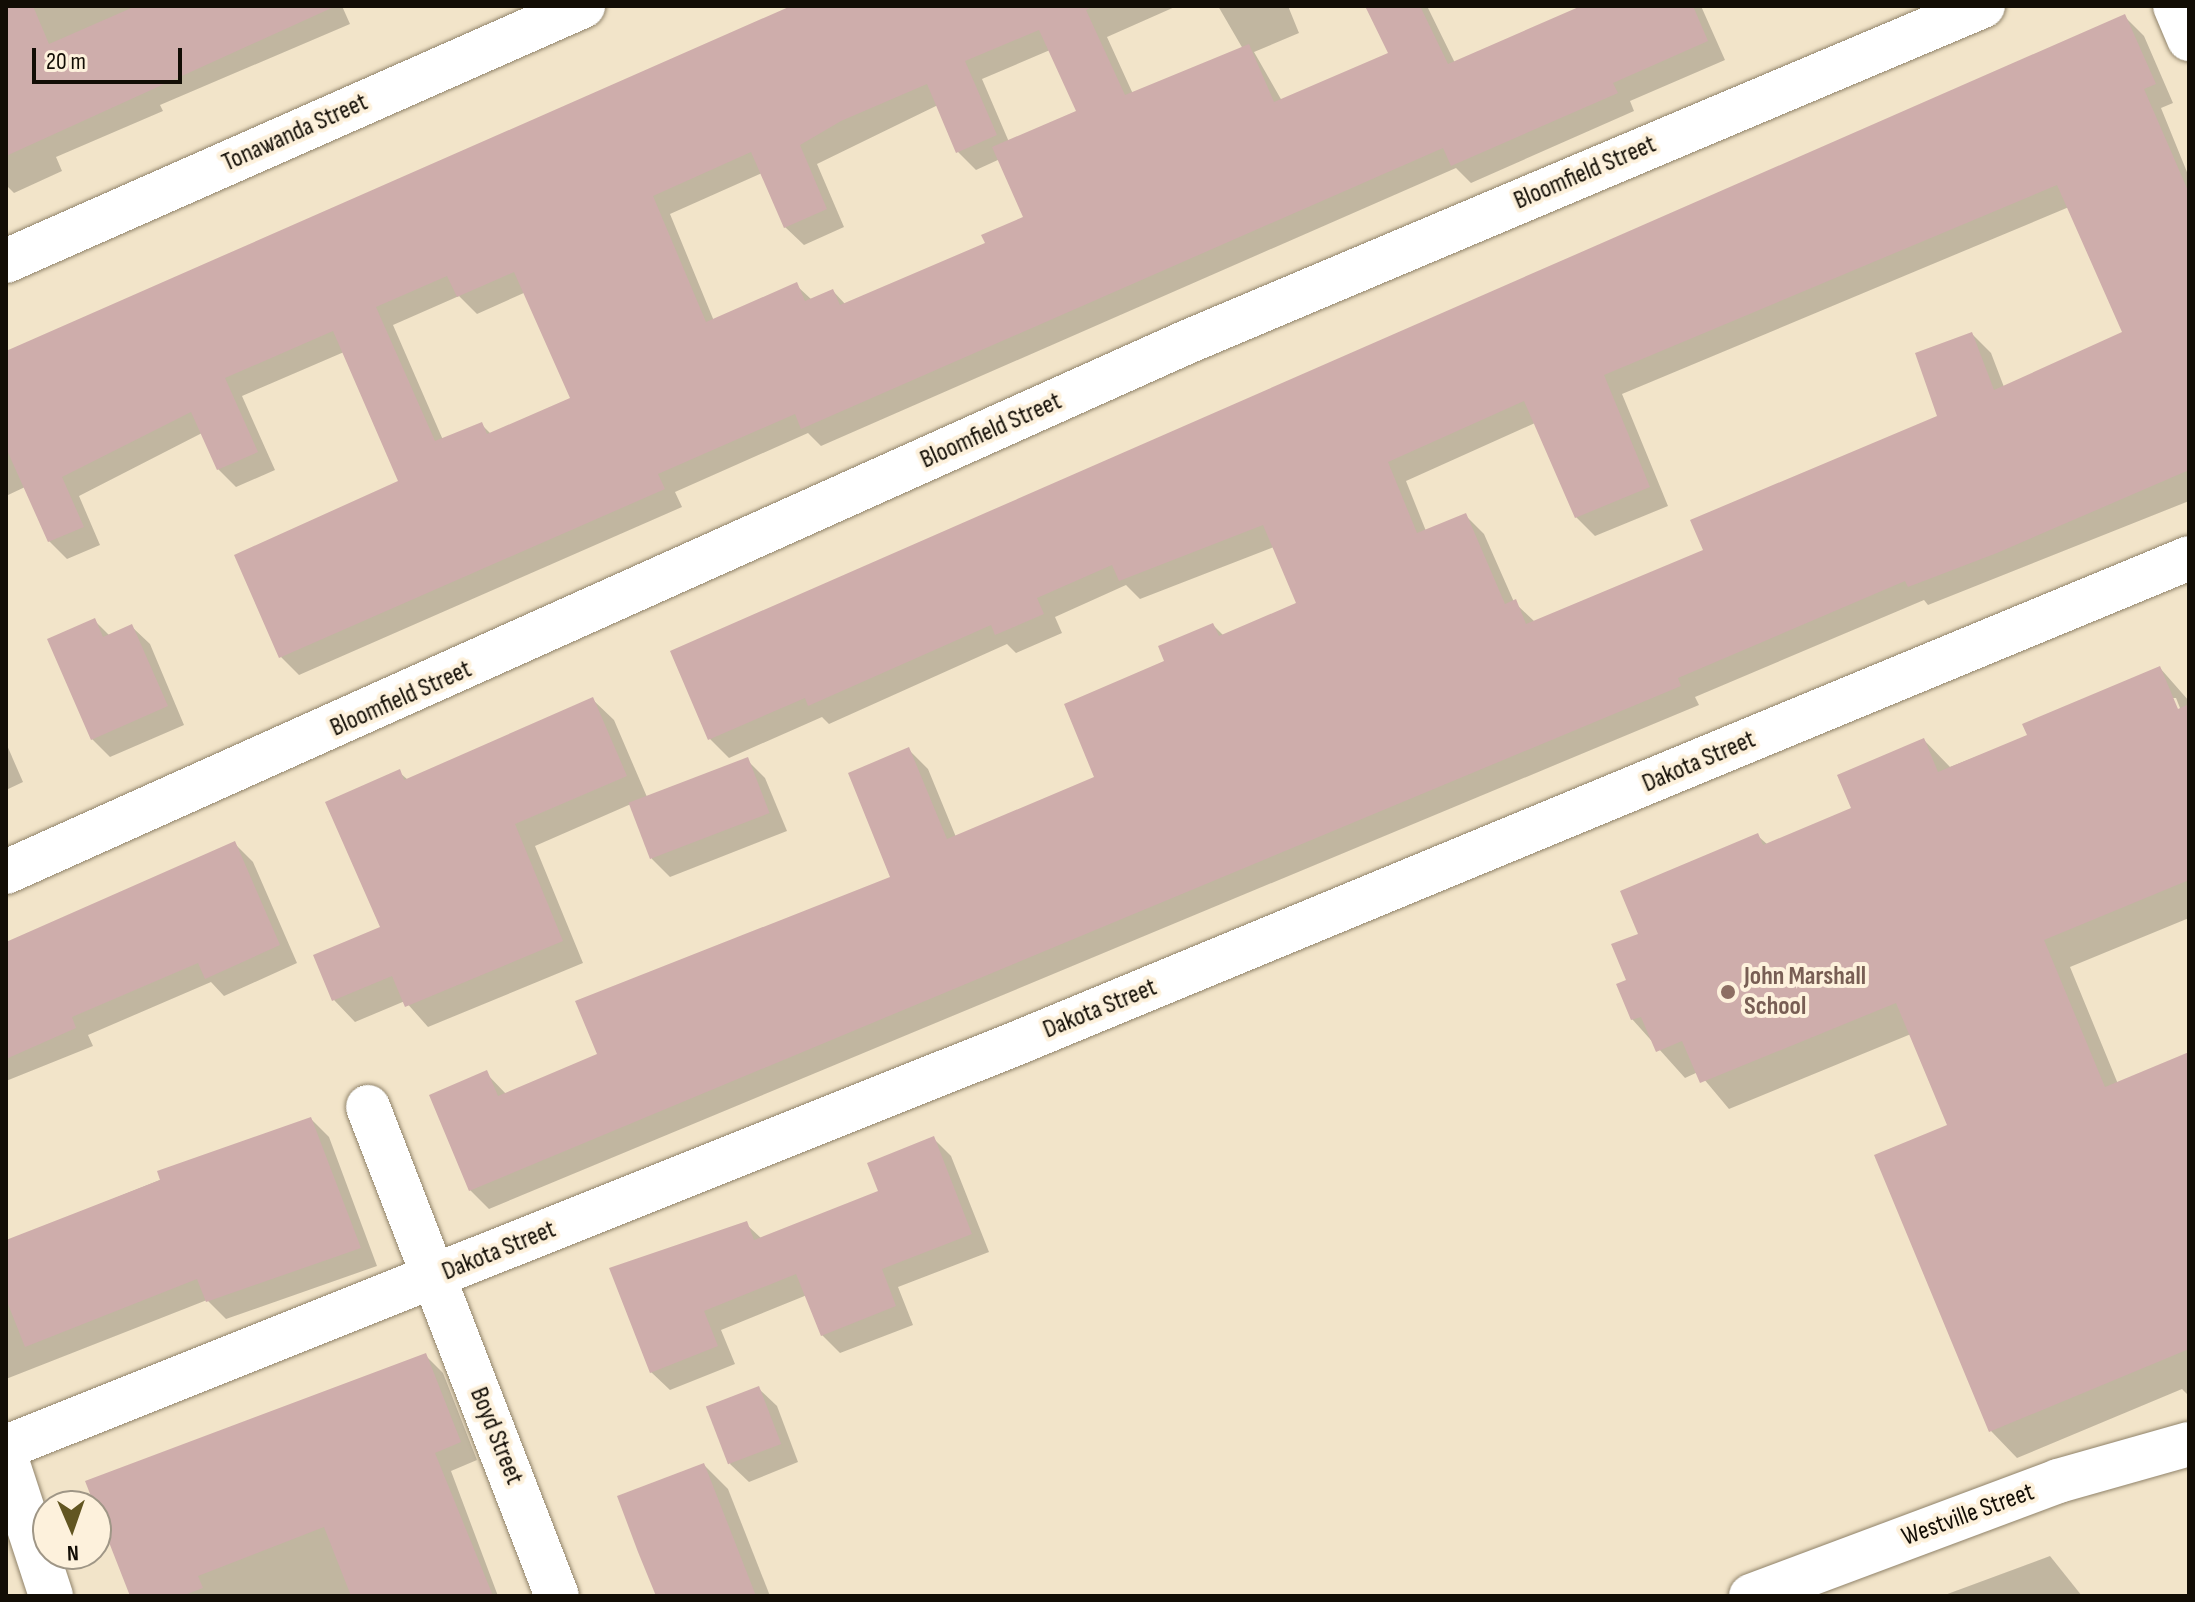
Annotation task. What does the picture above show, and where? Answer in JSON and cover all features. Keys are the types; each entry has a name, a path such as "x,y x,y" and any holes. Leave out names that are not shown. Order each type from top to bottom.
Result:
{"street":[{"name":"Tonawanda Street","path":"6,261 583,6"},
{"name":"Bloomfield Street","path":"6,872 1202,335 1983,6"},
{"path":"2175,6 2189,39"},
{"name":"Dakota Street","path":"6,1447 433,1277 2189,558"},
{"name":"Boyd Street","path":"368,1107 557,1596"},
{"name":"Westville Street","path":"1751,1596 2058,1481 2189,1444"},
{"path":"6,1458 51,1596"}],"building":[{"path":"6,6 33,6 49,44 136,6 336,6 6,156"},
{"path":"791,6 1094,6 1086,10 1125,95 1249,44 1274,102 1388,53 1365,6 1420,6 1448,64 1581,6 1693,6 1708,41 1613,83 1618,93 1451,166 1443,148 801,429 795,414 658,474 665,489 279,658 234,555 398,481 333,331 225,378 258,452 217,470 191,412 62,477 84,527 48,542 6,448 6,351","holes":["1039,30 1076,111 992,147 1023,217 981,235 985,243 840,305 833,289 805,301 797,282 706,322 653,196 751,152 784,228 827,209 800,145 841,121 927,84 956,153 997,135 965,61","514,272 570,398 487,434 482,422 435,441 376,307 447,276 457,297"]},
{"path":"2125,14 2156,84 2144,89 2189,193 2189,470 1997,553 1908,587 1905,581 1678,678 1681,686 469,1191 429,1095 487,1070 498,1096 597,1054 575,1001 890,877 848,773 909,747 947,839 1094,777 1064,704 1164,661 1158,646 1213,623 1219,636 1296,603 1263,525 1119,581 1112,565 1037,598 1044,614 995,635 991,625 808,706 805,698 708,740 670,651","holes":["2057,185 2122,332 1994,390 1972,332 1915,353 1937,416 1690,520 1703,550 1526,624 1516,599 1505,604 1466,513 1417,533 1388,462 1524,401 1575,518 1650,487 1604,375"]},
{"path":"95,618 103,637 132,624 168,706 91,740 47,639"},
{"path":"2160,666 2178,709 2189,704 2189,880 2044,940 2105,1087 2189,1052 2189,1349 1989,1432 1874,1155 1947,1125 1896,1003 1700,1083 1682,1041 1656,1052 1641,1017 1631,1020 1616,984 1626,980 1611,944 1638,934 1620,891 1758,833 1763,845 1851,808 1837,775 1924,738 1938,772 2027,735 2022,724"},
{"path":"593,697 627,776 515,824 563,941 405,1007 392,976 332,1001 313,955 380,927 325,802 400,769 404,780"},
{"path":"748,757 770,813 650,859 629,803"},
{"path":"235,841 280,945 205,979 198,963 72,1017 76,1028 6,1059 6,942"},
{"path":"311,1117 361,1248 206,1302 197,1279 25,1347 6,1299 6,1240 160,1180 157,1171"},
{"path":"934,1136 972,1234 882,1269 896,1306 821,1336 796,1274 704,1311 718,1346 650,1373 609,1268 747,1221 754,1240 878,1191 867,1163"},
{"path":"426,1353 461,1442 435,1453 493,1596 351,1596 324,1527 198,1576 203,1588 182,1596 130,1596 112,1550 112,1490 89,1490 85,1481"},
{"path":"759,1386 781,1444 728,1464 706,1406"},
{"path":"704,1463 756,1596 656,1596 638,1552 617,1496"}],"place":[{"name":"John Marshall School","path":"1728,992"}]}
